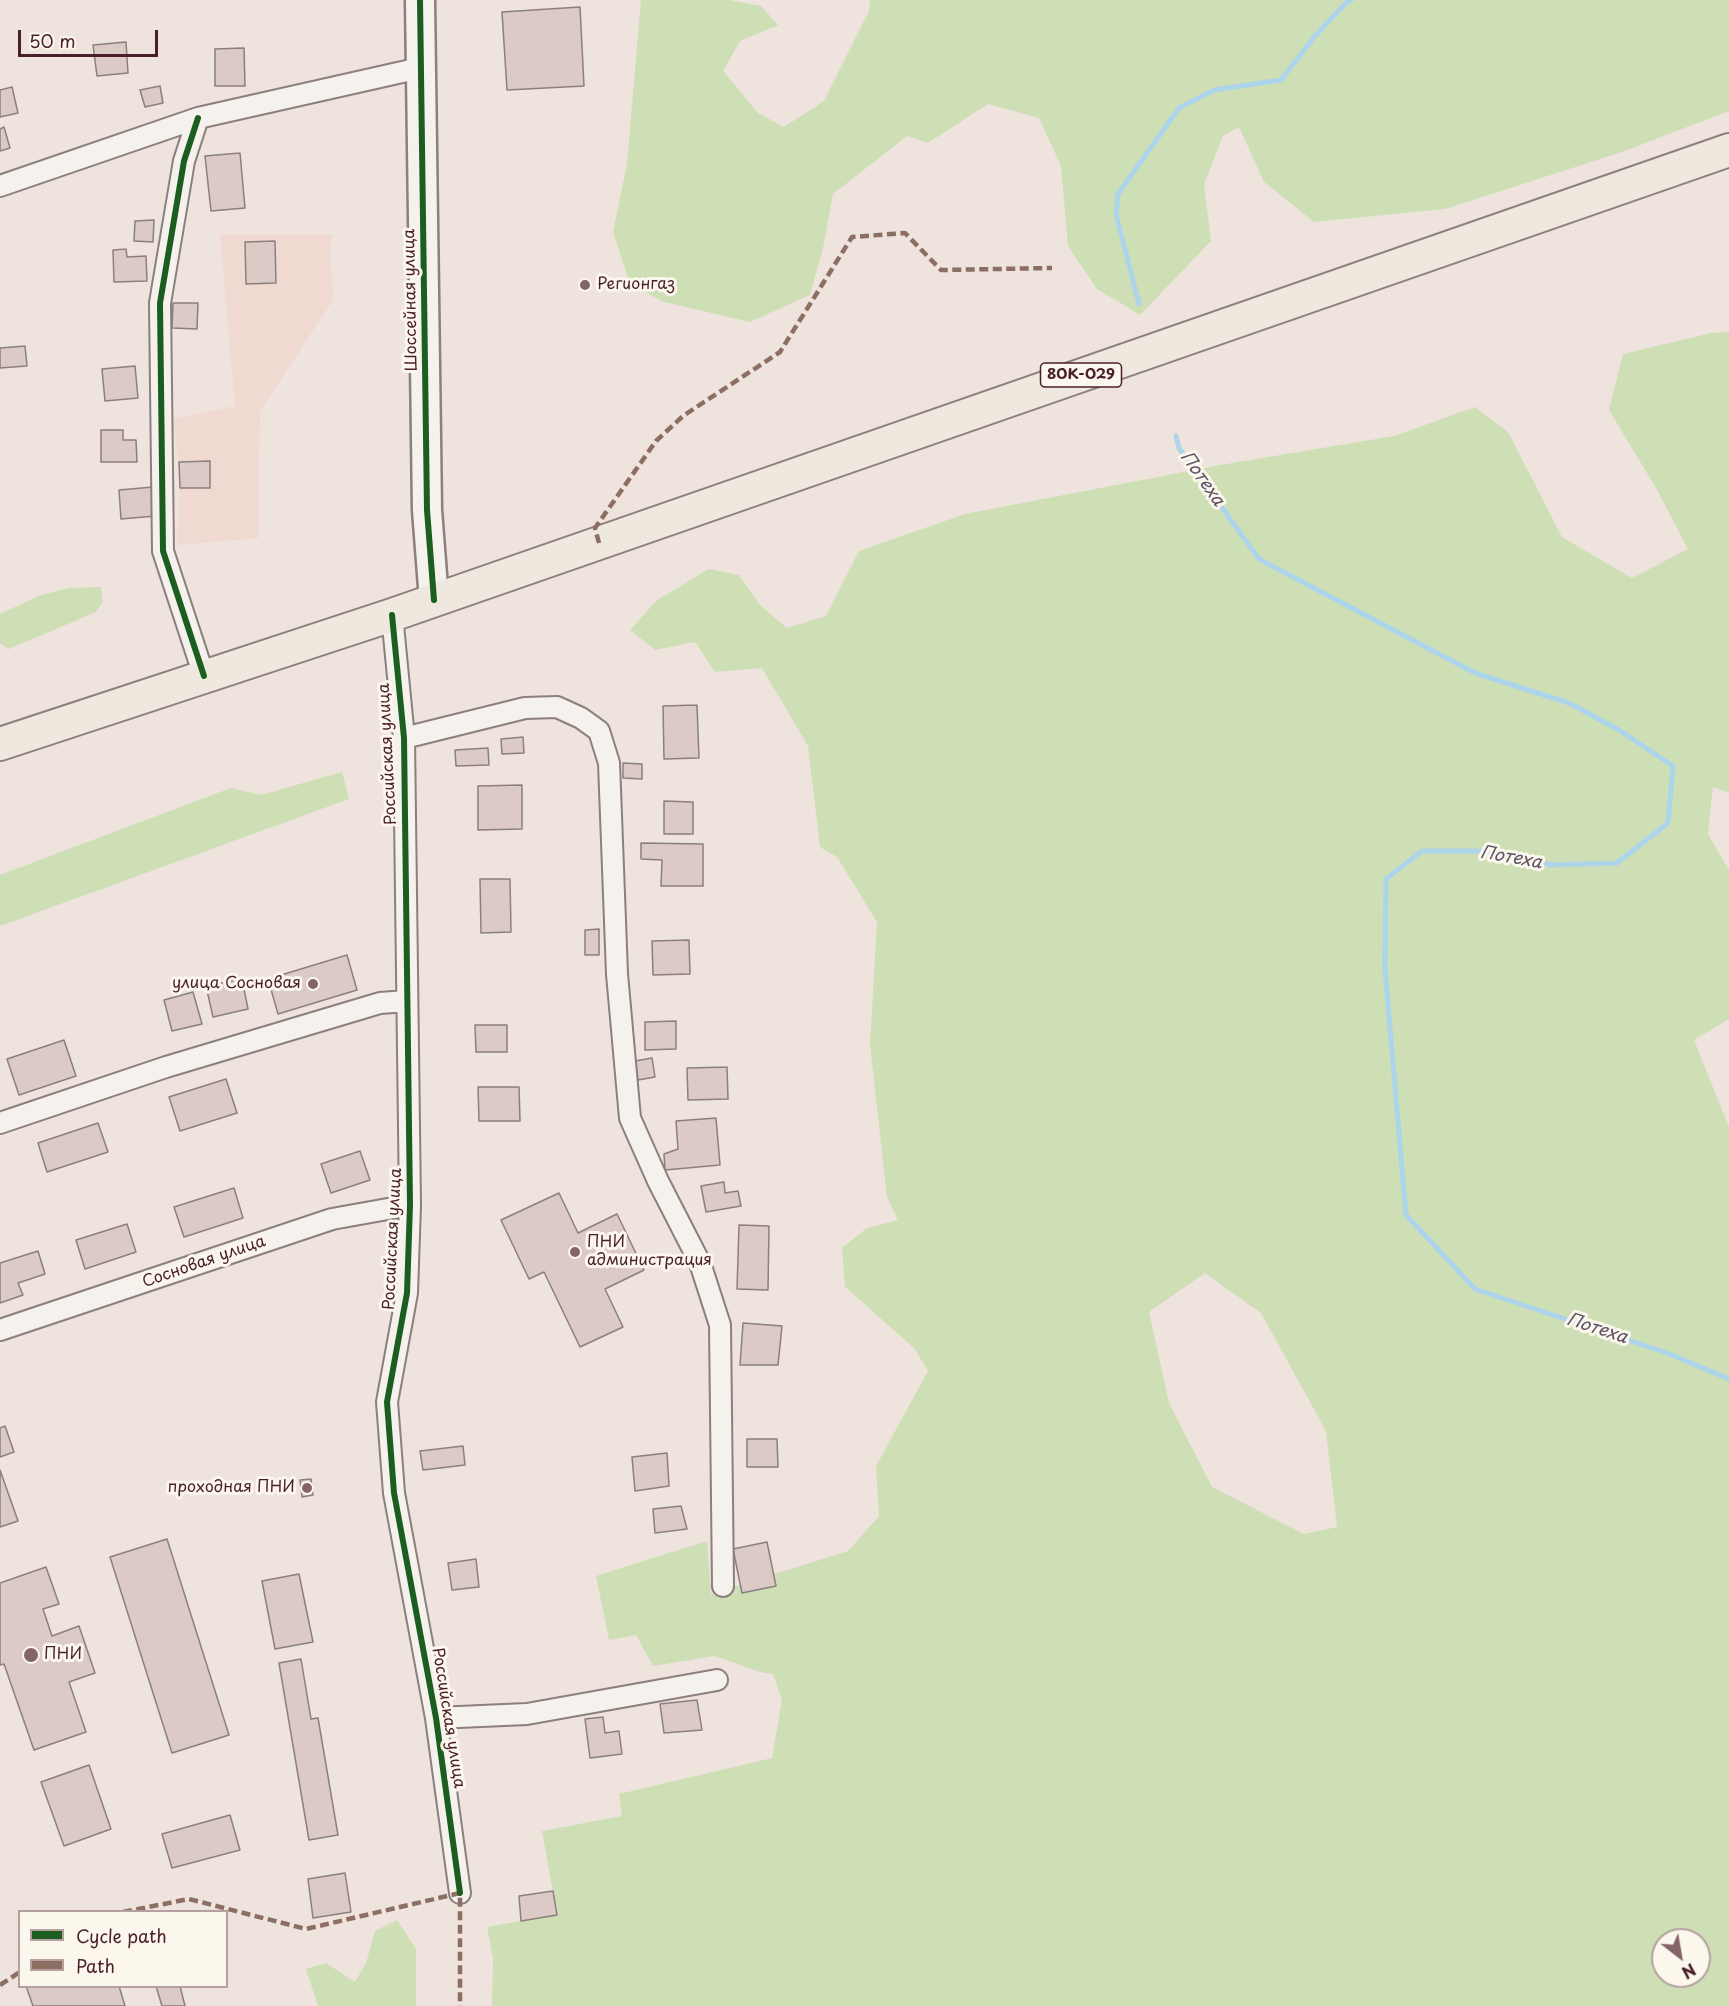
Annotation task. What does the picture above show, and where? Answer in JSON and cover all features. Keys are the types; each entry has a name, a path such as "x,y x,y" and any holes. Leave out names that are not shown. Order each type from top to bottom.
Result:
{"main road":[{"name":"80К-029","path":"0,744 392,615 1729,150"}],"street":[{"name":"Шоссейная улица","path":"420,0 427,510 434,600"},
{"path":"0,186 198,118 420,68"},
{"path":"198,118 184,161 160,303 162,515 163,551 204,676"},
{"name":"Российская улица","path":"392,615 404,738 410,1205 407,1293 387,1402 394,1493 436,1718 460,1893"},
{"name":"Российская улица","path":"404,738 525,708 557,708 580,718 599,731 609,763 617,974 630,1118 658,1181 700,1263 720,1325 723,1586"},
{"path":"0,1123 189,1060 380,1004 407,1001"},
{"name":"Сосновая улица","path":"0,1330 332,1219 410,1205"},
{"path":"436,1718 527,1713 717,1680"}],"shaded area":[{"path":"220,234 333,234 330,248 333,300 260,411 258,538 177,545 180,488 174,419 235,406"}],"green space":[{"path":"641,0 729,0 761,6 778,25 740,41 723,71 758,113 784,127 824,101 869,11 870,0 1729,0 1729,111 1622,152 1445,209 1314,222 1264,182 1239,127 1223,136 1204,184 1211,241 1140,315 1097,289 1068,246 1061,166 1039,118 988,104 928,143 907,136 833,194 823,248 810,295 750,322 664,302 630,284 613,232 627,164"},
{"path":"1729,332 1729,793 1713,787 1708,834 1729,870 1729,1019 1694,1040 1729,1127 1729,2006 492,2006 493,1958 487,1927 557,1914 542,1831 622,1816 619,1794 772,1758 782,1700 773,1674 760,1672 715,1656 653,1666 636,1635 609,1640 596,1576 707,1541 711,1594 848,1551 879,1516 876,1466 928,1371 914,1348 845,1287 842,1248 867,1228 898,1220 887,1197 870,1044 877,922 837,857 820,847 808,746 762,668 715,672 695,642 655,650 630,630 657,600 709,569 739,575 760,605 787,628 826,616 859,551 965,514 1215,466 1394,436 1475,407 1508,432 1562,537 1632,578 1688,549 1656,488 1609,410 1623,354 1711,333","holes":["1205,1273 1261,1313 1326,1431 1337,1527 1304,1534 1212,1487 1169,1403 1149,1312"]},
{"path":"101,587 103,602 96,612 9,649 0,643 0,614 41,595 69,588"},
{"path":"342,772 349,799 0,926 0,875 231,788 261,795"},
{"path":"397,1920 416,1949 416,2006 318,2006 306,1969 326,1963 355,1982 366,1963 375,1931"}],"building":[{"path":"580,7 584,86 507,90 502,12"},
{"path":"126,42 128,73 97,76 93,45"},
{"path":"244,48 245,86 215,86 215,49"},
{"path":"160,86 163,103 145,107 140,90"},
{"path":"12,87 18,113 0,117 0,90"},
{"path":"4,127 10,148 0,151 0,129"},
{"path":"240,153 245,208 211,211 205,156"},
{"path":"154,220 153,242 134,241 135,221"},
{"path":"275,241 276,283 246,284 245,242"},
{"path":"126,249 127,257 146,256 147,281 114,282 113,250"},
{"path":"173,303 198,303 197,329 172,328"},
{"path":"25,346 27,366 0,368 0,348"},
{"path":"135,366 138,398 105,401 102,369"},
{"path":"101,430 123,430 123,440 136,440 137,462 101,462"},
{"path":"210,461 210,488 180,488 179,462"},
{"path":"153,487 156,516 121,519 119,490"},
{"path":"697,705 699,758 664,759 663,706"},
{"path":"523,737 524,753 502,754 501,739"},
{"path":"488,748 489,765 456,766 455,750"},
{"path":"623,763 642,764 642,779 623,778"},
{"path":"522,785 522,829 478,830 478,786"},
{"path":"664,801 693,802 693,834 664,834"},
{"path":"641,843 703,844 703,886 661,886 662,860 641,859"},
{"path":"480,879 510,879 511,932 481,933"},
{"path":"599,929 599,955 585,955 585,930"},
{"path":"689,940 690,974 653,975 652,941"},
{"name":"улица Сосновая","path":"347,955 357,990 278,1014 268,979"},
{"path":"242,979 248,1009 213,1017 206,986"},
{"path":"193,992 202,1024 172,1031 164,1000"},
{"path":"676,1021 676,1049 645,1050 645,1022"},
{"path":"475,1025 507,1025 507,1052 476,1052"},
{"path":"64,1040 76,1076 19,1095 7,1059"},
{"path":"652,1058 655,1077 638,1080 635,1061"},
{"path":"727,1067 728,1099 688,1100 687,1068"},
{"path":"226,1079 237,1113 180,1131 169,1097"},
{"path":"478,1087 519,1087 520,1121 479,1121"},
{"path":"716,1118 720,1165 665,1170 664,1154 678,1149 676,1121"},
{"path":"98,1123 108,1152 47,1172 38,1143"},
{"path":"360,1151 370,1180 331,1193 321,1164"},
{"path":"724,1182 725,1193 738,1191 741,1206 706,1212 701,1186"},
{"path":"234,1188 243,1218 184,1237 174,1207"},
{"name":"ПНИ администрация","path":"559,1193 578,1233 617,1214 644,1270 605,1289 623,1327 580,1347 544,1272 529,1279 501,1220"},
{"path":"127,1224 136,1252 85,1269 76,1240"},
{"path":"739,1225 769,1226 768,1290 737,1289"},
{"path":"38,1251 45,1274 18,1283 23,1295 0,1303 0,1263"},
{"path":"743,1323 782,1326 778,1365 740,1365"},
{"path":"5,1426 14,1452 0,1457 0,1428"},
{"path":"747,1439 777,1439 778,1467 747,1467"},
{"path":"463,1446 465,1465 423,1470 420,1451"},
{"path":"667,1453 669,1486 635,1491 632,1457"},
{"path":"0,1470 18,1521 0,1527"},
{"name":"проходная ПНИ","path":"311,1479 313,1495 302,1497 300,1480"},
{"path":"681,1506 687,1529 655,1533 653,1509"},
{"path":"167,1539 229,1735 172,1753 110,1557"},
{"path":"767,1542 776,1586 742,1593 733,1549"},
{"path":"476,1559 479,1587 452,1590 448,1563"},
{"path":"46,1567 59,1604 43,1609 52,1636 79,1626 95,1673 69,1682 86,1732 34,1750 4,1664 0,1665 0,1583"},
{"path":"299,1574 313,1642 275,1649 262,1581"},
{"path":"301,1659 311,1719 318,1718 338,1835 309,1840 279,1663"},
{"path":"697,1700 702,1730 664,1733 660,1704"},
{"path":"603,1717 605,1733 619,1731 622,1754 590,1758 585,1719"},
{"path":"89,1765 111,1829 64,1846 41,1782"},
{"path":"230,1815 240,1850 172,1868 162,1834"},
{"path":"345,1873 351,1912 313,1918 308,1879"},
{"path":"553,1891 557,1915 521,1921 519,1896"},
{"path":"27,1988 120,1988 125,2006 33,2006"},
{"path":"157,1988 180,1988 185,2006 162,2006"}],"waterway":[{"name":"Потеха","path":"1139,304 1116,214 1118,194 1179,108 1214,90 1281,80 1315,36 1351,0"},
{"name":"Потеха","path":"1176,436 1179,448 1259,559 1475,673 1569,703 1619,730 1673,766 1668,823 1617,863 1551,865 1481,851 1422,851 1386,879 1385,969 1406,1215 1475,1289 1667,1353 1729,1379"}],"marked path":[{"path":"599,543 595,528 656,441 683,416 780,352 852,237 905,233 941,270 1052,268"},
{"path":"133,1910 189,1899 306,1929 460,1893 460,2006"},
{"path":"0,1985 18,1973"}],"cycle path":[{"path":"420,0 427,510 434,600"},
{"path":"198,118 184,161 160,303 163,551 204,676"},
{"path":"392,615 404,738 410,1205 407,1293 387,1402 394,1493 436,1718 460,1893"}],"place":[{"name":"Регионгаз","path":"585,285"},
{"name":"улица Сосновая","path":"313,984"},
{"name":"ПНИ администрация","path":"575,1252"},
{"name":"проходная ПНИ","path":"307,1488"},
{"name":"ПНИ","path":"31,1655"}]}
